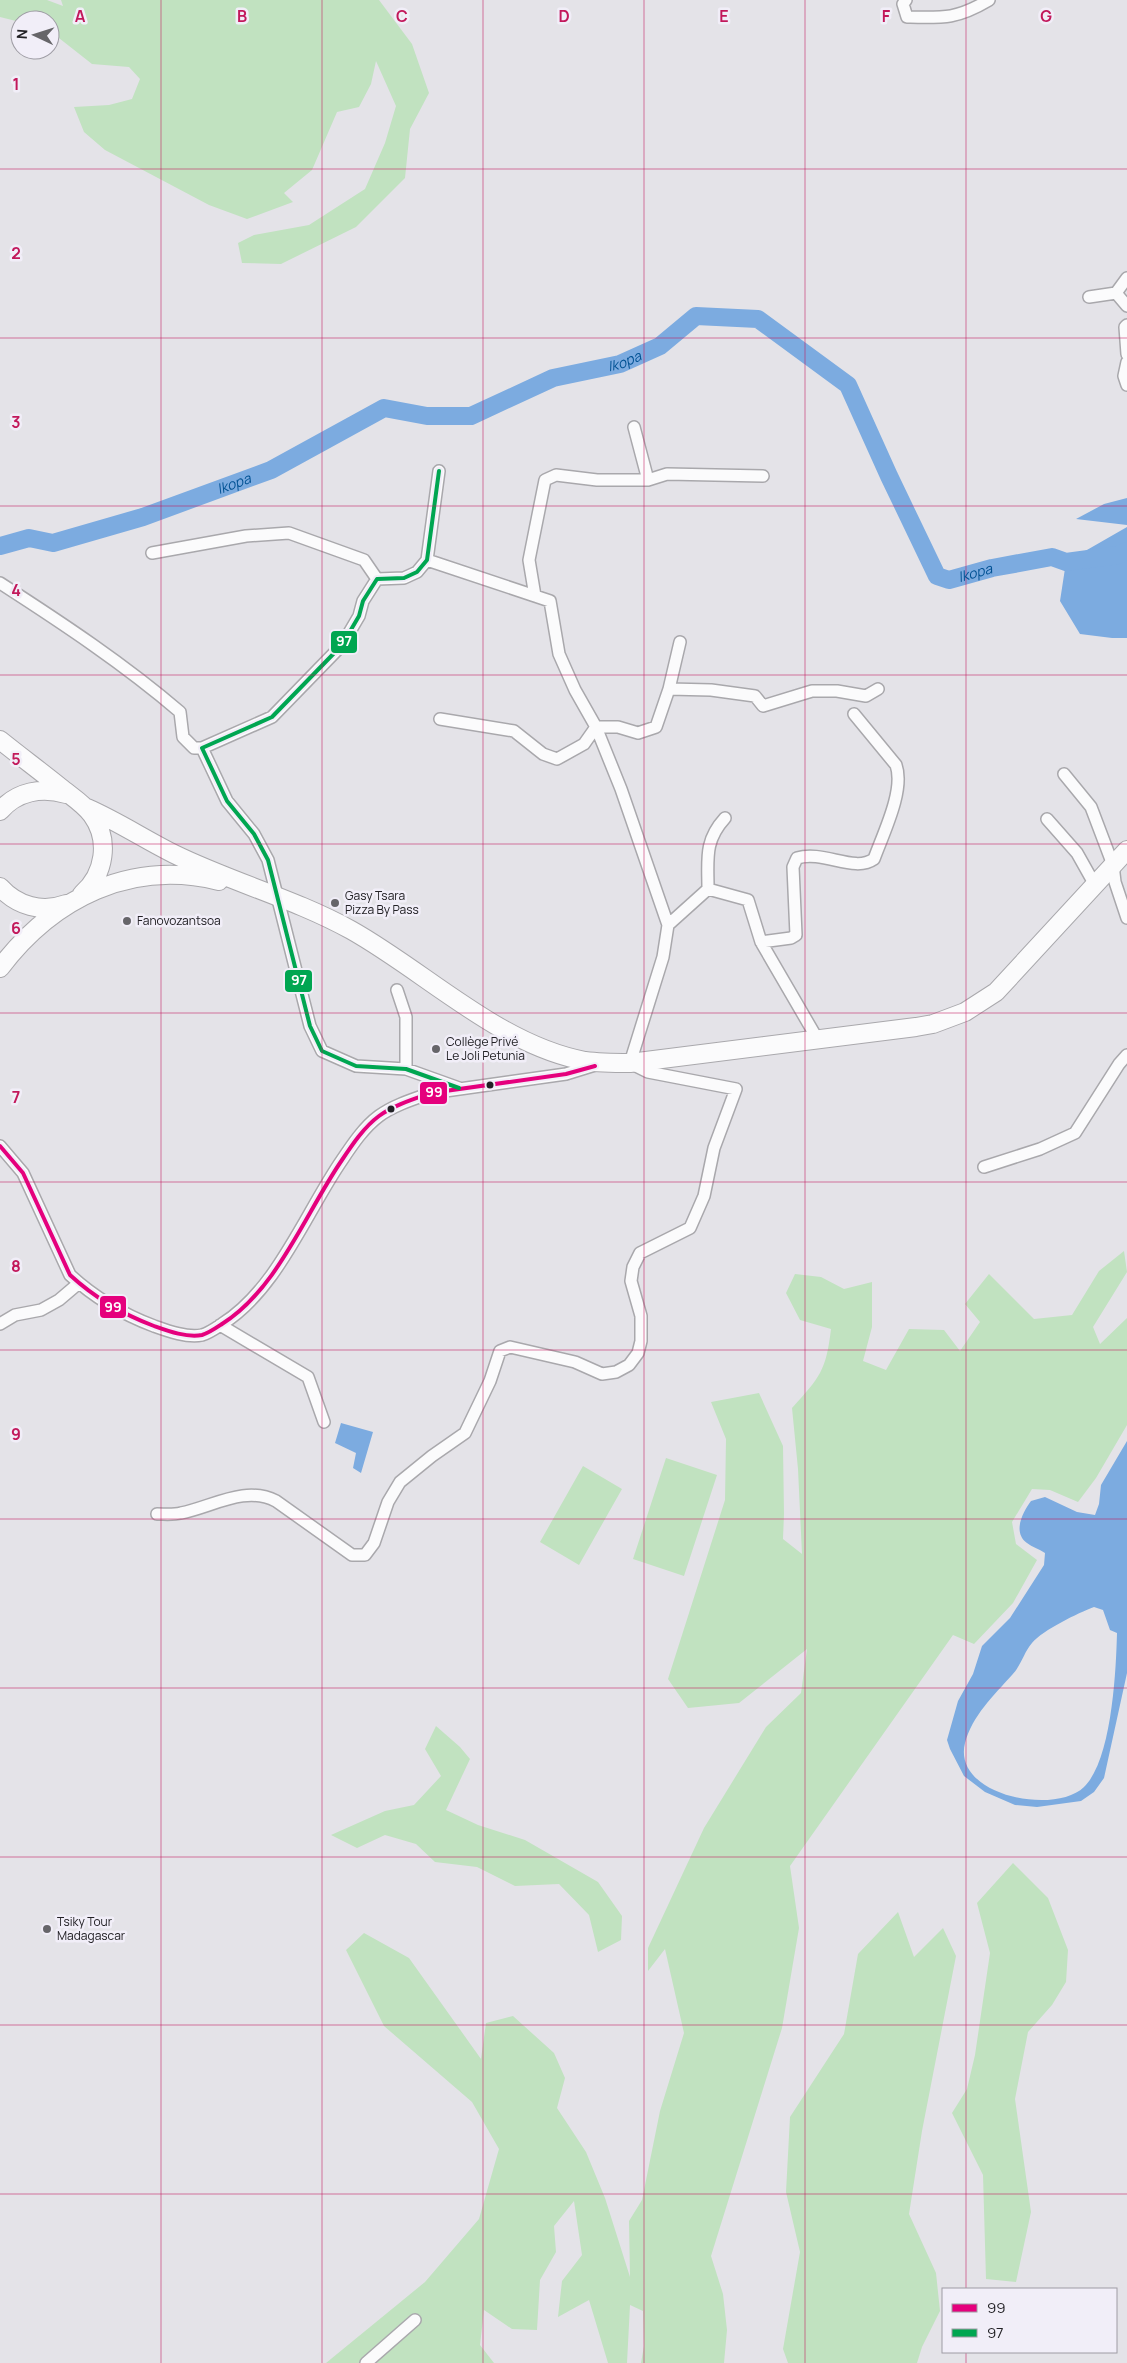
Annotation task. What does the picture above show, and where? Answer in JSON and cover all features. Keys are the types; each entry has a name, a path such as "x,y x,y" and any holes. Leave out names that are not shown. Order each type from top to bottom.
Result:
{"main road":[{"path":"0,740 81,804 101,832 103,851 95,878 84,893 16,947 0,968"},
{"path":"0,811 19,796 38,791 57,792 119,822 174,854 350,930 488,1021 506,1030 549,1050 584,1060 630,1064 933,1024 965,1012 981,1003 1009,978 1127,850"},
{"path":"0,887 15,900 32,907 51,908 122,880 154,875 207,878 269,895"}],"street":[{"path":"906,0 903,4 907,18 941,18 967,13 989,0"},
{"path":"1088,297 1116,294 1127,278"},
{"path":"1116,294 1127,306"},
{"path":"1127,325 1125,327 1127,354"},
{"path":"1127,362 1124,376 1127,385"},
{"path":"634,427 648,480"},
{"path":"377,579 404,578 417,572 427,560 439,471"},
{"path":"535,596 529,560 545,480 556,475 597,480 648,480 667,474 763,476"},
{"path":"152,553 246,536 289,533 364,560 377,579"},
{"path":"157,1514 180,1513 226,1499 264,1495 352,1556 365,1555 374,1543 388,1502 400,1482 465,1433 490,1381 500,1351 510,1347 575,1362 602,1374 616,1372 629,1365 638,1354 641,1341 641,1316 631,1281 633,1267 640,1253 690,1228 704,1196 714,1148 736,1089 648,1072 630,1064 663,957 668,925 621,789 596,727 575,690 559,654 550,601 427,560"},
{"path":"0,583 86,639 180,712 183,737 194,748 202,748 272,717 342,644 360,616 363,601 377,579"},
{"path":"596,727 618,727 638,733 656,727 680,642"},
{"path":"668,689 711,690 755,696 763,706 812,691 837,691 866,696 878,689"},
{"path":"761,942 791,938 796,934 793,867 797,858 823,856 856,865 867,864 874,859 897,791 899,775 896,765 854,714"},
{"path":"440,719 500,727 514,731 543,754 557,759 584,744 596,727"},
{"path":"202,748 227,801 254,834 268,860 269,895 310,1026 322,1051 356,1066 406,1069 459,1088"},
{"path":"1064,774 1091,807 1113,865 1115,882 1127,918"},
{"path":"668,925 708,889 708,847 714,830 725,818"},
{"path":"1048,820 1077,853 1095,885"},
{"path":"708,889 748,900 761,942 818,1040"},
{"path":"397,990 406,1017 406,1069"},
{"path":"984,1167 1040,1149 1075,1134 1119,1064 1127,1055"},
{"path":"0,1146 23,1173 70,1275 102,1302 133,1318 184,1335 202,1335 236,1315 259,1291 288,1250 324,1187 354,1143 378,1116 410,1100 431,1093 566,1074 604,1063"},
{"path":"0,1324 15,1315 41,1310 59,1300 79,1283"},
{"path":"220,1325 308,1377 324,1422"},
{"path":"366,2363 416,2320"}],"green space":[{"path":"0,0 47,0 63,6 61,0 379,0 412,44 429,93 410,129 405,178 356,227 281,264 242,263 238,243 254,235 309,225 365,189 385,143 396,106 376,61 371,84 359,107 337,112 312,170 284,193 293,202 247,219 209,205 105,150 84,132 74,107 109,105 132,99 140,79 129,67 92,64 60,39 60,10 10,10 10,20 0,17"},
{"path":"1124,1251 1127,1272 1093,1327 1100,1344 1127,1318 1127,1425 1096,1478 1078,1502 1050,1490 1032,1489 1012,1522 1016,1544 1037,1560 1013,1603 974,1644 953,1635 790,1866 799,1928 782,2028 711,2256 723,2294 727,2330 724,2363 641,2363 644,2346 643,2311 630,2305 627,2363 608,2363 589,2300 558,2317 562,2281 582,2255 574,2201 554,2226 556,2252 540,2280 537,2330 512,2329 484,2310 480,2345 494,2363 326,2363 425,2282 479,2219 499,2149 472,2102 384,2026 346,1950 364,1933 409,1958 481,2059 486,2023 513,2016 554,2053 565,2078 557,2108 586,2152 605,2198 630,2277 629,2221 642,2200 660,2111 684,2033 665,1949 648,1971 648,1948 704,1828 766,1727 801,1693 807,1649 739,1703 688,1708 668,1679 725,1500 726,1439 711,1402 759,1393 783,1446 783,1539 802,1554 798,1469 792,1408 820,1373 827,1355 831,1329 800,1320 786,1293 795,1274 821,1277 844,1289 872,1282 872,1327 863,1361 886,1370 909,1329 944,1330 960,1351 980,1322 965,1304 989,1274 1034,1319 1072,1315 1099,1271"},
{"path":"666,1458 717,1475 684,1576 633,1559"},
{"path":"583,1466 622,1489 579,1565 540,1542"},
{"path":"436,1726 460,1747 470,1759 446,1810 478,1825 525,1840 598,1882 622,1916 621,1940 598,1952 589,1915 559,1884 515,1886 477,1867 435,1862 416,1844 385,1835 357,1848 331,1835 385,1811 414,1805 441,1776 425,1749"},
{"path":"1013,1863 1048,1898 1068,1950 1066,1982 1052,2005 1028,2032 1015,2099 1031,2212 1016,2282 986,2279 983,2175 952,2113 967,2089 975,2055 990,1953 977,1903"},
{"path":"898,1912 914,1957 943,1928 956,1956 922,2131 909,2214 936,2273 940,2311 922,2347 917,2363 788,2363 783,2349 800,2252 786,2192 790,2117 844,2034 858,1954"}],"water":[{"path":"1127,498 1127,525 1076,519 1104,504"},
{"path":"1127,527 1127,638 1080,634 1060,601 1066,562"},
{"path":"341,1423 373,1432 361,1473 353,1468 356,1453 335,1443"},
{"path":"1127,1441 1127,1673 1104,1778 1094,1792 1081,1801 1037,1807 1015,1805 985,1792 964,1776 947,1740 958,1701 973,1674 982,1646 1010,1618 1044,1565 1045,1553 1027,1543 1020,1533 1022,1516 1031,1501 1045,1497 1077,1512 1095,1515 1099,1504 1101,1485","holes":["1094,1607 1103,1610 1110,1630 1117,1633 1114,1691 1111,1714 1101,1757 1093,1774 1084,1787 1070,1796 1051,1800 1030,1800 1008,1795 989,1787 974,1776 965,1761 965,1743 978,1715 1015,1671 1029,1647 1037,1638 1061,1622"]}],"waterway":[{"name":"Ikopa","path":"0,546 29,538 53,543 143,517 271,470 384,408 427,416 471,416 553,378 620,364 660,346 696,316 758,319 848,385 937,576 949,580 992,568 1052,557 1066,562 1118,555 1127,551"}],"transit line":[{"name":"97","path":"439,471 427,560 417,572 404,578 377,579 363,601 359,616 342,645 272,717 202,748 227,801 254,834 268,860 310,1026 322,1051 356,1066 406,1069 459,1088"},
{"name":"99","path":"0,1146 23,1173 70,1275 109,1305 131,1316 178,1334 196,1336 210,1332 241,1309 259,1291 275,1271 350,1148 363,1131 379,1116 398,1105 431,1093 566,1074 595,1066"}],"place":[{"name":"Gasy Tsara Pizza By Pass","path":"335,903"},
{"name":"Fanovozantsoa","path":"127,921"},
{"name":"Collège Privé Le Joli Petunia","path":"436,1049"},
{"name":"Tsiky Tour Madagascar","path":"47,1929"}]}
